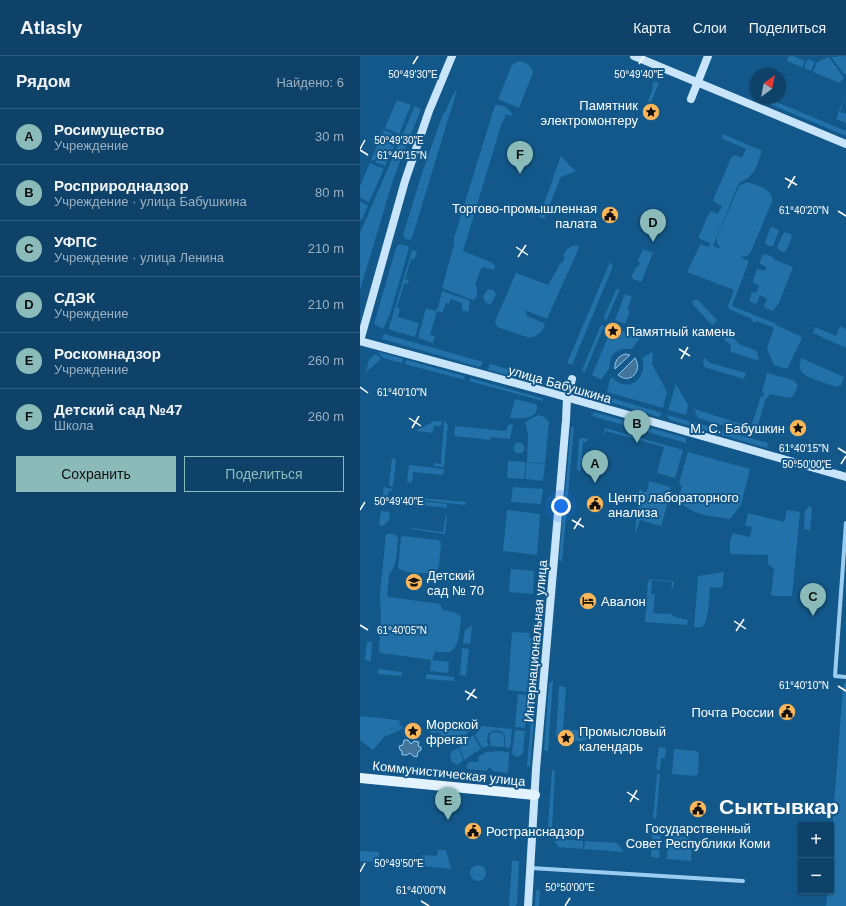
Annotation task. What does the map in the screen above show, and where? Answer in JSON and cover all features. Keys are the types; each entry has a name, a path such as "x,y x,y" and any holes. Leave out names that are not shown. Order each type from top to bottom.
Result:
{"main road":[{"name":"Коммунистическая улица","path":"360,778 535,795"}],"street":[{"path":"360,341 405,181 429,111 452,56"},
{"path":"634,56 846,144"},
{"path":"691,99 708,56"},
{"name":"улица Бабушкина","path":"360,341 846,476"},
{"name":"Интернациональная улица","path":"528,906 535,795 567,398 572,379"},
{"path":"846,522 835,676 846,677"},
{"path":"531,868 743,881"}],"shaded area":[{"path":"789,56 805,61 802,67 787,61"},
{"path":"846,56 846,72 845,75 831,57"},
{"path":"829,57 844,78 839,83 813,72 817,62"},
{"path":"808,59 815,62 811,71 804,68"},
{"path":"519,61 528,64 533,72 519,108 498,99 512,65"},
{"path":"654,81 659,83 651,102 648,101"},
{"path":"457,90 412,238 410,240 406,239 403,235 423,170 442,117 455,91"},
{"path":"846,93 840,112 846,114 846,123 836,119"},
{"path":"397,100 411,105 399,134 385,128"},
{"path":"770,104 781,104 846,131 846,136"},
{"path":"495,105 505,107 512,114 511,116 506,114 502,122 463,251 493,263 495,267 494,270 483,267 481,269 475,285 477,295 473,300 442,288 454,245 454,238"},
{"path":"415,106 421,109 394,177 360,290 360,233"},
{"path":"384,130 398,136 392,151 372,161 371,160"},
{"path":"723,134 762,151 753,173 738,185 713,246 721,249 717,243 717,237 739,186 747,182 760,186 768,191 772,198 772,202 751,251 748,256 740,257 749,261 732,306 777,324 776,325 802,338 787,369 774,365 767,348 774,328 757,321 753,323 752,319 729,309 728,306 734,290 687,272 700,245 701,244 708,247 710,243 698,238 709,213 711,211 718,214 722,206 713,200 731,158 734,155 742,158 746,149 721,138"},
{"path":"391,153 385,166 374,162"},
{"path":"561,156 576,171 561,177 544,219 539,217"},
{"path":"370,163 384,169 369,202 360,198 360,186"},
{"path":"360,202 368,205 362,220 360,219"},
{"path":"772,227 779,230 773,246 771,246 767,245 765,242"},
{"path":"785,232 791,234 792,237 786,251 782,252 777,247"},
{"path":"399,244 408,246 409,248 390,314 383,329 374,324 396,248"},
{"path":"577,245 579,247 578,250 547,319 526,311 526,315 545,324 540,333 530,338 497,327 495,321 516,273 548,285 565,257 563,256 565,251 572,246"},
{"path":"643,249 653,253 641,282 631,278 636,267 638,267 640,263 638,261"},
{"path":"412,250 417,252 414,260 411,259 405,279 409,280 407,284 404,283 397,308 400,309 398,317 419,323 415,337 391,330 389,328"},
{"path":"765,254 793,267 779,303 773,311 765,308 764,306 767,299 760,295 757,303 755,304 749,301 752,292 756,293 759,286 753,281 757,269 765,271 766,267 759,263"},
{"path":"610,262 613,266 572,365 567,363"},
{"path":"488,289 494,290 496,295 491,304 488,304 484,300 483,296"},
{"path":"620,289 606,321 604,317 616,290"},
{"path":"442,291 469,300 470,303 468,312 462,310 462,303 451,299 449,303 446,303 442,313 437,311 430,335 435,336 433,343 418,338 426,308 435,311 438,308"},
{"path":"625,294 632,297 627,310 630,311 625,324 615,320"},
{"path":"694,300 698,300 716,319 717,321 713,325 693,305 692,302"},
{"path":"601,325 604,326 585,372 582,370"},
{"path":"840,326 846,329 846,348 813,333 815,327 836,336"},
{"path":"723,327 739,344 757,351 759,361 731,352 731,346 718,332"},
{"path":"617,329 640,338 632,349 622,349 613,354 609,369 601,380 592,375 610,332 615,334"},
{"path":"384,334 483,362 479,367 382,339"},
{"path":"378,352 401,358 403,359 402,363 383,358"},
{"path":"652,352 652,364 667,392 663,408 607,392 610,379 613,378 619,383 624,384 635,382 640,377 642,372 642,358"},
{"path":"376,354 381,359 366,372 369,359"},
{"path":"626,354 630,355 615,369 615,363 621,356"},
{"path":"635,358 637,368 634,375 623,378 618,375"},
{"path":"705,358 710,363 746,373 744,379 704,367 703,360"},
{"path":"801,358 844,377 841,385 836,387 803,374 800,368"},
{"path":"407,360 464,376 465,380 405,364"},
{"path":"490,364 541,378 540,383 488,370"},
{"path":"767,373 793,380 798,385 794,395 790,398 769,394 768,398 766,398 755,435 698,418 694,409 751,427 761,396 763,397 764,393 762,392"},
{"path":"470,378 541,398 543,401 469,381"},
{"path":"676,384 688,405 686,415 668,410"},
{"path":"594,393 662,413 659,417 593,397"},
{"path":"515,399 535,404 537,406 534,414 527,418 510,418"},
{"path":"594,412 686,438 686,443 592,416"},
{"path":"540,415 546,418 549,422 545,463 527,462 528,434 525,422"},
{"path":"667,415 768,443 767,448 670,420"},
{"path":"434,421 442,421 441,426 434,426 433,433 416,431"},
{"path":"444,421 448,425 444,467 434,466 434,463 441,464"},
{"path":"513,424 510,439 491,437 490,440 454,436 455,426 506,431 508,425"},
{"path":"571,427 574,427 562,562 559,559"},
{"path":"605,428 683,450 675,478 657,473 664,447 606,431 605,434"},
{"path":"581,438 588,439 586,442 583,442 581,471 577,470 579,440"},
{"path":"519,442 523,444 525,448 523,452 519,454 515,452 513,448 515,444"},
{"path":"688,452 750,469 741,505 730,519 709,516 690,510 678,500 682,487 679,483"},
{"path":"392,458 396,460 393,486 389,486"},
{"path":"508,461 526,462 524,479 507,478"},
{"path":"527,462 545,464 543,481 525,479"},
{"path":"409,465 444,469 443,475 413,472 412,483 407,482"},
{"path":"649,481 670,487 671,491 661,526 640,520 636,532 639,491 641,489 643,492 647,492"},
{"path":"384,487 392,489 392,491 389,491 387,499 382,498"},
{"path":"513,487 543,489 541,504 511,502"},
{"path":"411,497 466,502 465,505 411,499"},
{"path":"411,500 447,504 447,508 411,504"},
{"path":"809,506 812,508 810,530 804,529 805,511"},
{"path":"507,510 540,514 537,555 503,551"},
{"path":"787,510 800,512 792,596 774,596 771,595 774,569 768,564 768,555 730,554 730,541 733,533 750,537 752,527 745,526 748,513 784,522"},
{"path":"381,511 390,512 389,520 383,526 379,525"},
{"path":"446,514 445,534 411,529 443,532"},
{"path":"386,534 393,534 398,537 396,560 389,575 387,595 389,597 440,604 443,610 454,612 461,616 459,637 455,647 449,652 435,651 432,660 381,653 379,651 381,616 380,594"},
{"path":"402,536 438,540 441,543 439,565 435,574 410,572 398,568"},
{"path":"511,569 534,571 533,594 509,592"},
{"path":"724,572 722,588 710,587 708,613 705,623 701,627 694,627 698,576"},
{"path":"650,579 674,582 673,588 671,589 672,582 652,580 651,594 655,594 653,613 669,614 669,612 675,617 688,620 687,625 645,622 648,582"},
{"path":"472,626 470,644 463,643 465,630"},
{"path":"512,632 530,633 529,638 532,638 528,692 508,690"},
{"path":"367,642 372,642 371,661 365,660"},
{"path":"462,648 469,649 466,676 460,675"},
{"path":"431,660 449,662 448,673 430,671"},
{"path":"378,669 402,672 402,676 378,674"},
{"path":"426,674 454,677 454,681 426,679"},
{"path":"553,680 548,751 544,750 549,684"},
{"path":"846,681 846,906 826,906 828,894 834,894 834,822 833,822 843,687"},
{"path":"559,686 566,687 563,729 598,732 598,736 581,741 559,739 556,737"},
{"path":"518,694 528,695 525,728 515,727"},
{"path":"533,697 536,699 530,767 527,766"},
{"path":"360,716 398,720 400,721 399,725 403,728 398,731 384,737 373,750 360,740"},
{"path":"438,722 475,726 465,735 461,734 460,738 445,746 439,743 443,739 441,734 437,732 432,734 428,728 432,727"},
{"path":"482,726 512,729 510,748 505,747 504,733 495,730 488,734 487,741 489,746 482,748 475,735"},
{"path":"515,730 525,731 523,752 522,755 517,757 513,755 512,752"},
{"path":"493,732 502,733 504,736 504,747 491,746 489,736"},
{"path":"473,735 481,749 464,760 459,748"},
{"path":"404,740 408,740 411,744 414,741 419,742 418,746 421,747 421,750 418,752 417,757 410,753 407,755 402,755 402,751 400,750 399,746 403,745"},
{"path":"659,747 666,748 665,758 661,758 660,770 656,769"},
{"path":"458,748 463,761 458,765 452,762 450,756 452,751"},
{"path":"674,749 696,751 699,754 698,774 695,776 672,774"},
{"path":"503,751 505,753 509,751 508,773 493,771 489,767 487,771 468,769 466,766 469,762 477,762 479,760 478,757 486,752"},
{"path":"552,770 555,771 552,828 548,827"},
{"path":"658,773 660,775 656,819 653,817"},
{"path":"548,829 559,829 558,839 583,841 583,849 558,847"},
{"path":"652,835 661,836 659,858 651,857"},
{"path":"668,836 689,837 692,841 691,861 667,859"},
{"path":"585,841 617,843 624,852 584,849"},
{"path":"438,850 446,850 451,869 422,866 422,855 437,856"},
{"path":"360,851 379,852 379,862 360,861"},
{"path":"512,861 519,861 517,904 515,906 509,906"},
{"path":"478,865 484,867 486,873 484,879 478,881 472,879 470,873 472,867"},
{"path":"536,890 540,890 539,906 535,906"}],"place":[{"name":"Памятник электромонтеру","path":"651,112"},
{"name":"Детский сад №47","path":"520,174"},
{"name":"Торгово-промышленная палата","path":"610,215"},
{"name":"СДЭК","path":"653,242"},
{"name":"Памятный камень","path":"613,331"},
{"name":"М. С. Бабушкин","path":"798,428"},
{"name":"Росприроднадзор","path":"637,443"},
{"name":"Росимущество","path":"595,483"},
{"name":"Центр лабораторного анализа","path":"595,504"},
{"name":"Детский сад № 70","path":"414,582"},
{"name":"Авалон","path":"588,601"},
{"name":"УФПС","path":"813,616"},
{"name":"Почта России","path":"787,712"},
{"name":"Морской фрегат","path":"413,731"},
{"name":"Промысловый календарь","path":"566,738"},
{"name":"Государственный Совет Республики Коми","path":"698,809"},
{"name":"Роскомнадзор","path":"448,820"},
{"name":"Ространснадзор","path":"473,831"}],"district":[{"name":"Сыктывкар","path":"779,807"}]}
